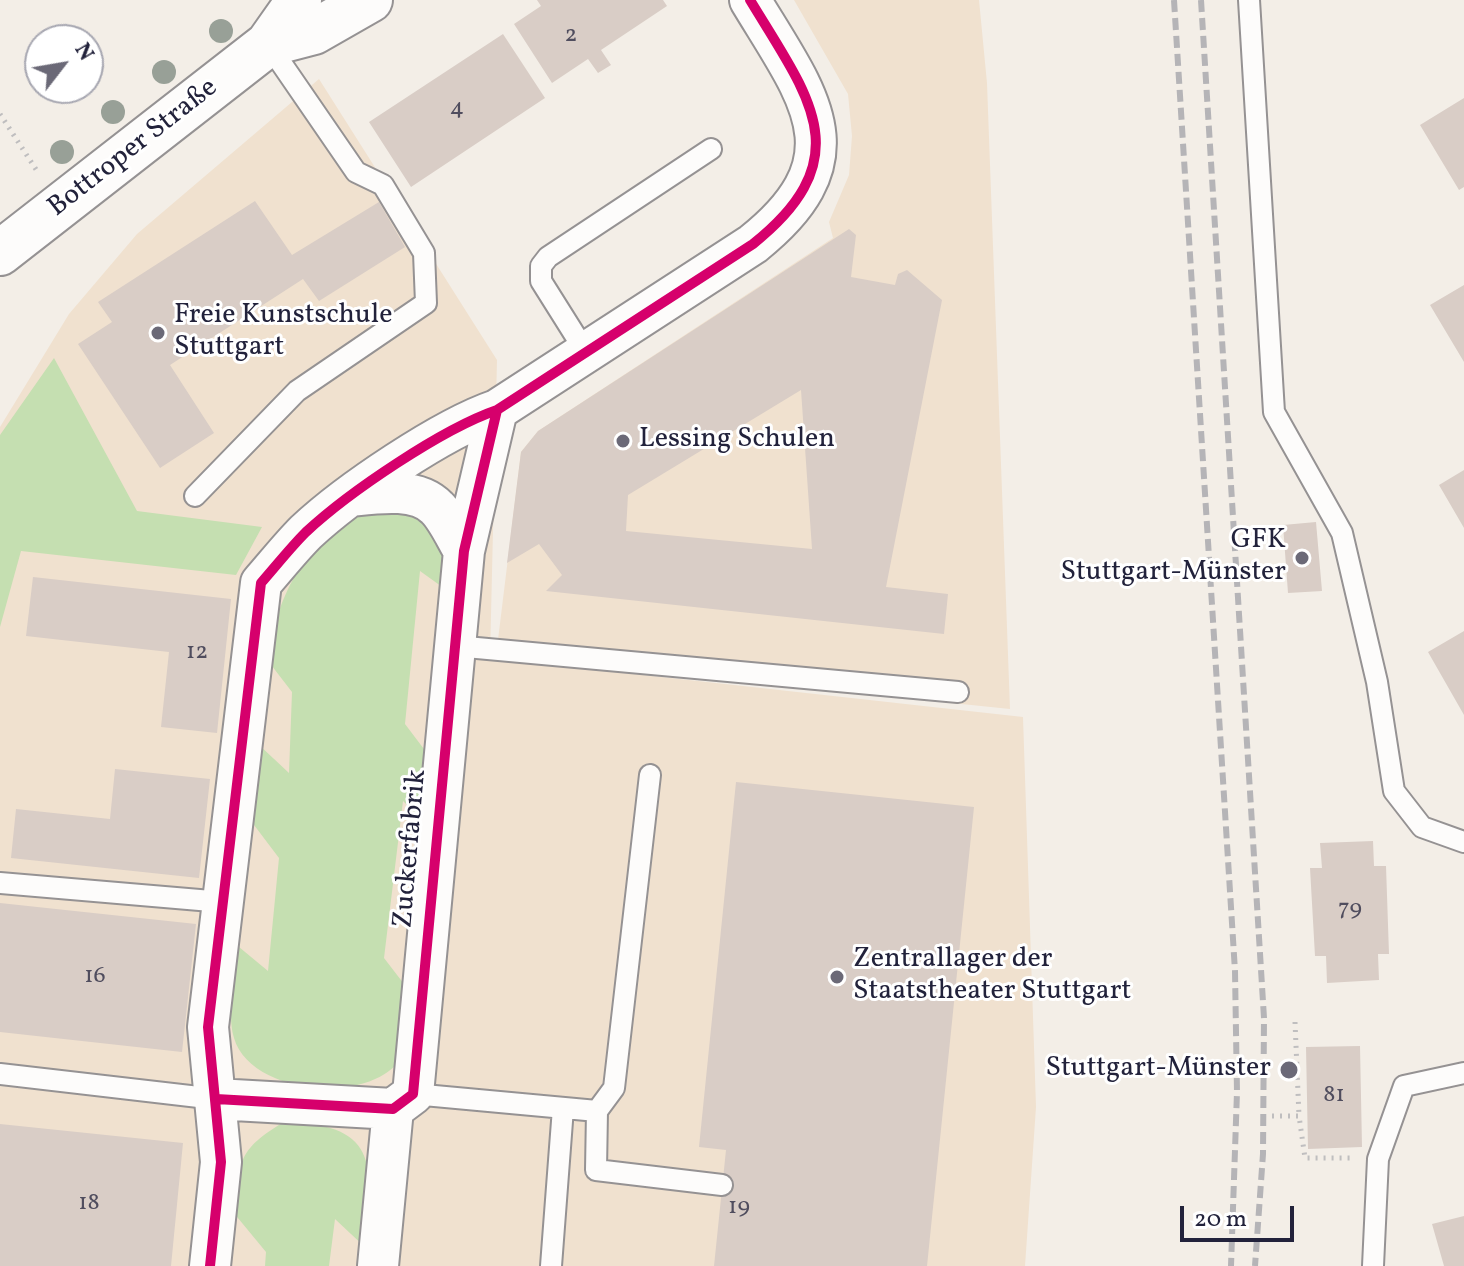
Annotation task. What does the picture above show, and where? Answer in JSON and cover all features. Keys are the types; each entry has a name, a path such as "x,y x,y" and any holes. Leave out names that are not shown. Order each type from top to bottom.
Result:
{"street":[{"name":"Bottroper Straße","path":"0,253 62,208 268,44 299,0"},
{"name":"Bottroper Straße","path":"268,44 314,32 370,0"},
{"path":"210,1266 221,1162 208,1027 261,583 306,532 352,496 466,421 497,410 753,244 781,221 800,199 813,167 817,141 813,115 803,88 750,0"},
{"name":"Zuckerfabrik","path":"378,1266 403,1102 464,551 497,410"},
{"path":"352,496 387,492 409,494 436,506 464,551"},
{"path":"216,1099 403,1102"}],"lane":[{"path":"1249,0 1274,412 1342,533 1377,682 1394,791 1422,827 1464,842"},
{"path":"195,496 297,391 426,303 424,253 383,185 356,172 268,44"},
{"path":"585,351 541,281 541,266 548,257 711,149"},
{"path":"455,646 958,692"},
{"path":"650,775 614,1088 597,1111 596,1170 722,1185"},
{"path":"0,883 223,902"},
{"path":"1373,1266 1378,1159 1404,1086 1464,1073"},
{"path":"0,1074 216,1099"},
{"path":"403,1102 597,1111"},
{"path":"551,1266 563,1108"}],"path":[{"path":"0,114 62,208"},
{"path":"1295,1022 1299,1116 1305,1158 1378,1159"},
{"path":"1272,1116 1299,1116"}],"shaded area":[{"path":"794,0 979,0 987,83 1010,709 496,656 521,452 538,431 833,238 829,222 849,175 852,136 848,94"},
{"path":"319,79 497,360 490,658 1023,717 1036,1107 1025,1266 0,1266 0,427 69,314 137,234"}],"green space":[{"path":"54,358 137,511 262,527 236,575 21,551 0,627 0,435"},
{"path":"367,511 403,514 436,528 449,549 452,594 420,571 405,724 436,765 429,827 403,801 384,958 414,997 407,1046 391,1070 370,1081 344,1087 316,1088 289,1083 264,1073 245,1058 234,1038 231,1004 239,947 268,971 279,858 251,821 258,744 289,773 292,692 265,657 279,611 298,571 326,537"},
{"path":"284,1122 317,1125 340,1132 355,1142 364,1157 369,1175 367,1249 335,1219 329,1266 265,1266 266,1252 233,1212 235,1195 240,1168 249,1149"}],"building":[{"path":"537,0 663,0 667,6 601,50 611,65 598,73 588,59 552,83 514,24 541,6"},
{"path":"503,34 545,98 411,187 369,122"},
{"path":"1464,98 1464,187 1459,190 1420,125"},
{"name":"Freie Kunstschule Stuttgart","path":"255,201 292,255 379,202 405,247 319,301 303,279 170,365 214,433 160,468 78,344 112,322 98,302"},
{"name":"Lessing Schulen","path":"849,229 856,235 851,277 895,285 898,274 907,270 942,300 886,587 948,594 944,634 546,591 562,575 539,544 507,563 521,452 538,431","holes":["801,390 812,549 626,531 628,495"]},
{"path":"1464,285 1464,362 1430,305"},
{"path":"1464,470 1464,528 1439,485"},
{"name":"GFK Stuttgart-Münster","path":"1316,522 1322,591 1288,593 1283,525"},
{"path":"33,577 231,599 217,733 161,727 169,652 26,636"},
{"path":"1464,631 1464,715 1428,652"},
{"path":"115,769 210,779 199,878 11,858 16,809 110,819"},
{"name":"Zentrallager der Staatstheater Stuttgart","path":"736,782 974,807 927,1266 714,1266 726,1150 699,1147"},
{"path":"1373,841 1374,866 1386,866 1389,954 1378,954 1379,980 1327,983 1326,956 1315,956 1310,868 1322,868 1320,843"},
{"path":"0,903 196,924 182,1052 0,1032"},
{"path":"1360,1046 1362,1147 1308,1149 1306,1047"},
{"path":"0,1124 183,1143 171,1266 0,1266"},
{"path":"1464,1216 1464,1266 1444,1266 1432,1224"}],"railway":[{"path":"1174,0 1235,971 1237,1092 1231,1266"},
{"path":"1201,0 1264,1018 1263,1154 1255,1266"}],"cycle path":[{"path":"210,1266 221,1162 208,1027 261,583 306,532 371,481 450,431 497,410 753,244 787,212 807,183 815,154 814,125 805,96 790,66 750,0"},
{"path":"216,1099 393,1109 413,1094 464,551 497,410"}],"place":[{"name":"Freie Kunstschule Stuttgart","path":"158,333"},
{"name":"Lessing Schulen","path":"623,441"},
{"name":"GFK Stuttgart-Münster","path":"1302,558"},
{"name":"Zentrallager der Staatstheater Stuttgart","path":"837,977"},
{"name":"Stuttgart-Münster","path":"1289,1070"}]}
